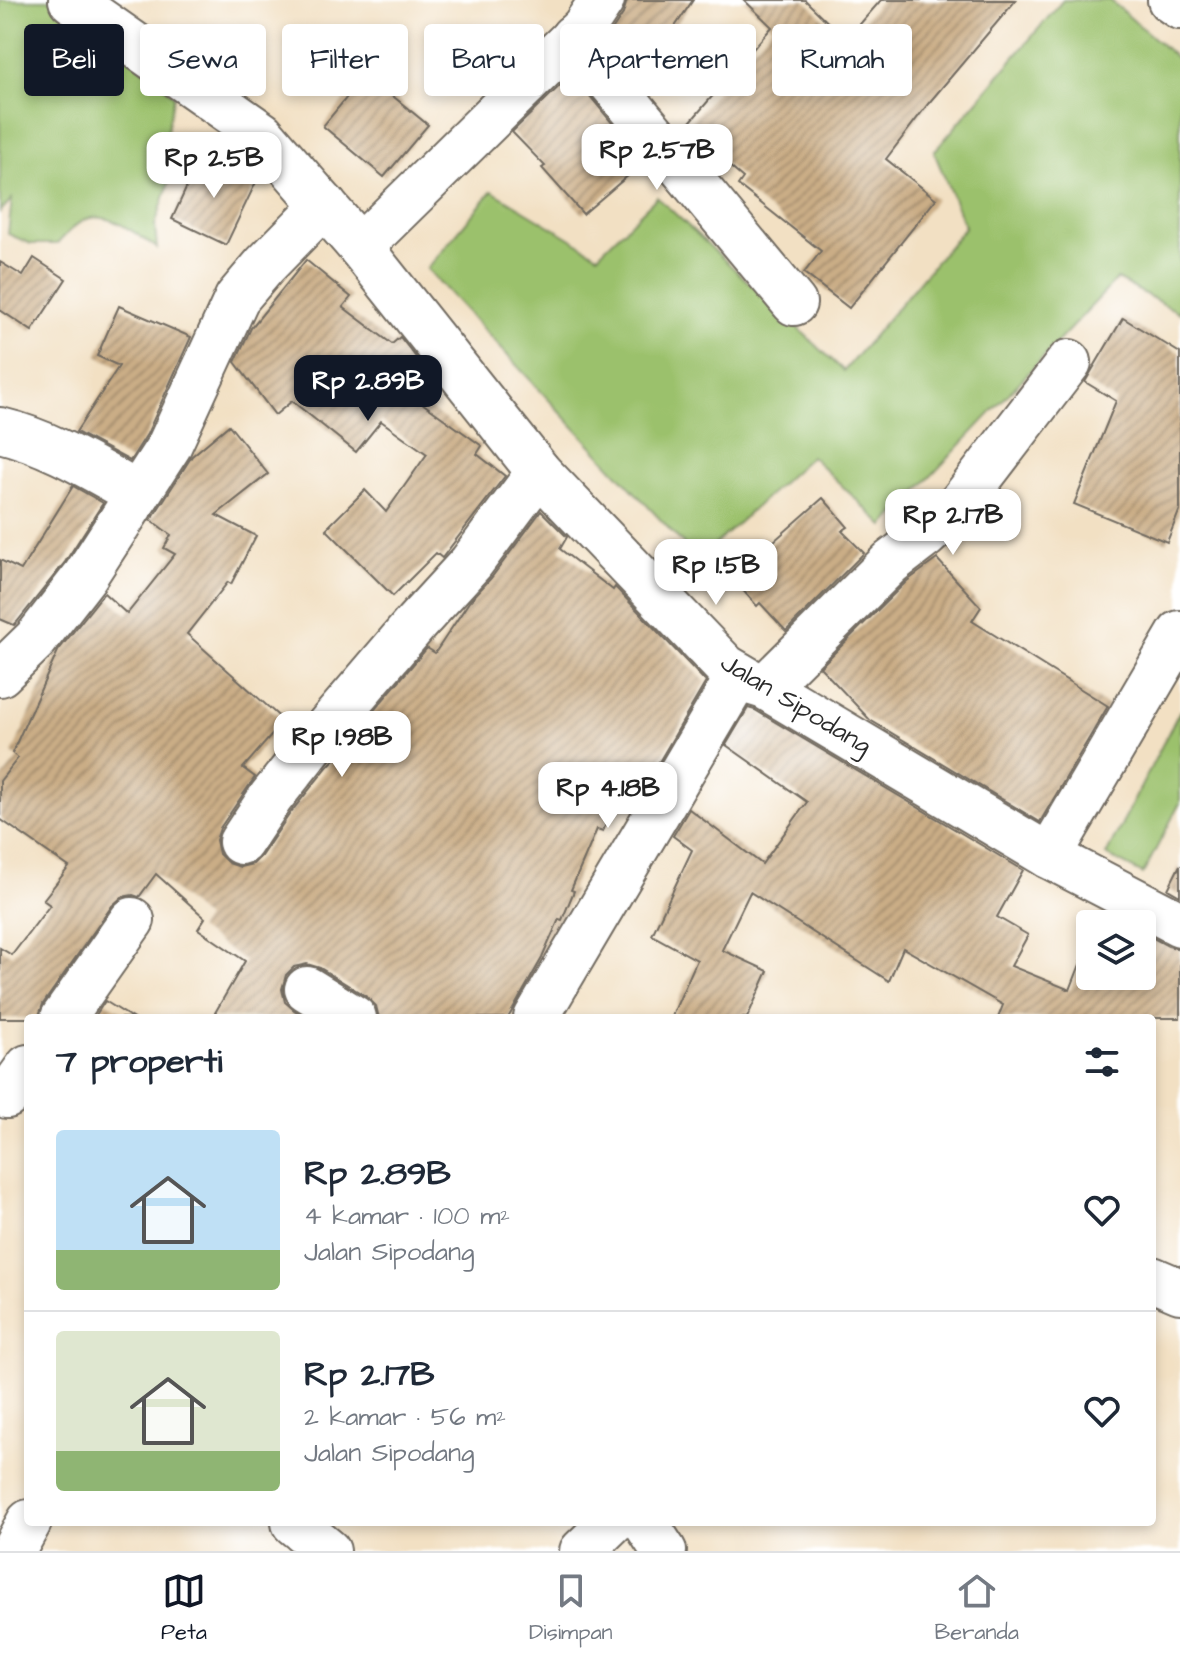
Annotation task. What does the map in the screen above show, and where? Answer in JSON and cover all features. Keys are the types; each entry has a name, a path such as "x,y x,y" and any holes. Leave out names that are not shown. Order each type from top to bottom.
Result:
{"street":[{"name":"Jalan Sipodang","path":"71,0 262,134 360,247 539,472 726,667 1049,856 1180,924"},
{"path":"586,24 602,0"},
{"path":"1170,0 1180,7"},
{"path":"360,247 560,50"},
{"path":"622,96 794,303"},
{"path":"0,674 36,639 85,576 169,446 237,298 324,205"},
{"path":"539,1014 752,681 960,504 1069,362"},
{"path":"0,430 28,437 65,453 138,494"},
{"path":"241,842 271,797 318,738 471,563 539,472"},
{"path":"1049,856 1180,633"},
{"path":"66,1014 132,920"},
{"path":"307,989 348,1014"},
{"path":"1156,1281 1180,1291"},
{"path":"0,1507 24,1519"},
{"path":"13,1551 27,1526"},
{"path":"298,1526 328,1551"},
{"path":"582,1551 608,1526"},
{"path":"648,1526 664,1551"}],"green space":[{"path":"0,0 61,0 90,24 24,24 24,96 124,96 124,53 140,66 140,96 174,96 167,131 166,163 170,180 155,225 157,248 115,221 96,217 78,223 57,244 31,244 8,234 12,199 0,212"},
{"path":"1063,0 1110,0 1180,61 1180,313 1117,279 884,526 811,456 698,560 427,269 492,191 598,255 657,197 844,371 965,227 934,152"},
{"path":"1180,710 1180,803 1143,874 1106,855"}],"building":[{"path":"627,0 693,0 677,24 616,24"},
{"path":"744,0 805,0 830,24 772,24 772,27"},
{"path":"881,0 1016,0 886,159 936,199 849,308 804,273 821,251 738,185 743,178 685,128 713,96 756,96 756,46 772,27 772,96 912,96 912,24 860,24"},
{"path":"560,86 560,96 590,96 644,162 583,214 542,168 545,166 512,132"},
{"path":"348,96 393,96 428,125 384,177 323,126"},
{"path":"201,156 256,182 226,245 172,219"},
{"path":"34,258 66,279 32,331 0,310 0,262 23,276"},
{"path":"306,260 351,297 343,307 392,344 400,337 429,374 408,393 482,446 477,454 505,476 442,558 436,553 393,596 326,529 365,490 386,512 427,454 381,421 356,452 292,401 275,415 235,362 251,328"},
{"path":"119,306 191,337 147,434 130,461 76,432 119,366 97,356"},
{"path":"1123,318 1180,353 1180,509 1167,542 1074,504 1116,401 1085,382"},
{"path":"229,425 268,474 216,515 256,536 231,584 228,582 187,634 284,721 243,768 255,777 220,828 216,840 219,854 228,863 240,867 253,864 261,856 291,812 427,648 435,653 469,602 541,511 567,537 560,549 613,590 615,587 706,682 633,806 618,795 603,831 597,829 562,920 559,919 542,958 510,1014 378,1014 376,1006 367,997 320,968 307,964 294,967 286,975 282,989 285,1002 300,1014 214,1014 245,961 198,929 205,918 156,874 139,897 122,897 112,906 43,1004 39,1014 24,1014 24,1018 0,1018 0,948 12,955 50,905 43,900 69,867 0,819 0,781 18,758 12,753 58,651 104,593 127,614 175,554 164,548 171,535 151,520 192,456"},
{"path":"73,486 103,503 65,562 17,622 14,625 0,619 0,560 21,570"},
{"path":"823,498 848,527 842,531 864,553 786,631 760,603 757,606 732,578"},
{"path":"937,559 981,607 972,621 1108,706 1040,822 870,720 820,667 907,581"},
{"path":"748,708 1023,870 997,917 1028,935 1011,966 1070,990 1076,975 1076,990 1156,990 1156,940 1180,949 1180,1018 1156,1018 1156,1014 1000,1014 1003,1005 903,948 889,981 750,892 722,950 768,971 749,1014 673,1014 697,960 652,935 692,850 673,836 689,809 762,864 807,802 726,745"},
{"path":"1180,865 1180,896 1168,889"},
{"path":"105,1001 126,1014 97,1014"}]}
